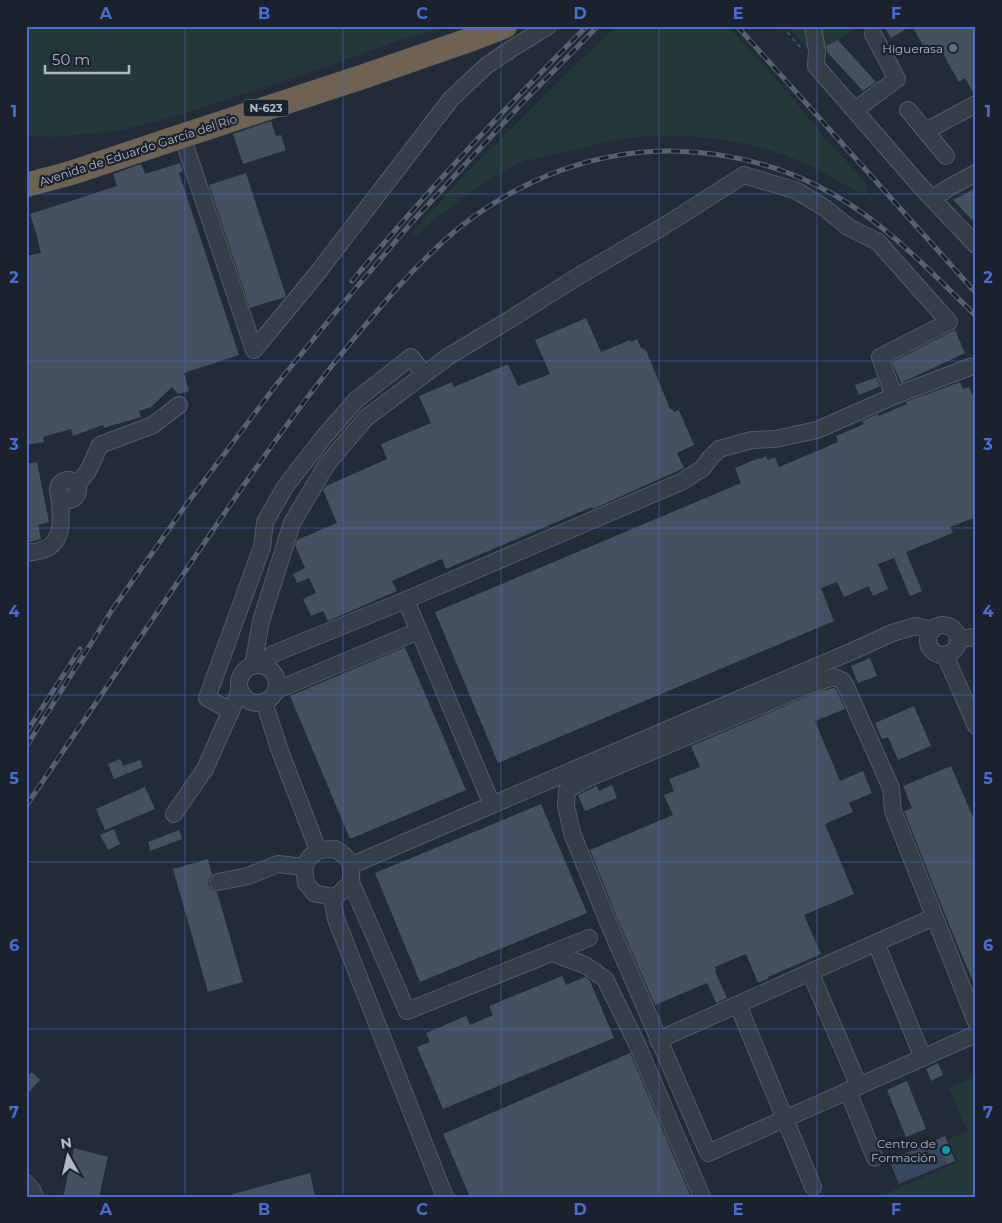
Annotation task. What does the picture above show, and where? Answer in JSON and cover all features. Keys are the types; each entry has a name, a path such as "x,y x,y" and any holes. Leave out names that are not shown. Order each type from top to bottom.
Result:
{"highway":[{"name":"Avenida de Eduardo García del Río","path":"26,185 71,173 362,77 505,26"}],"street":[{"path":"182,136 254,350 315,276 451,99 486,66 548,26"},
{"path":"813,26 817,51 816,66 932,199 976,245"},
{"path":"854,110 897,79 873,34"},
{"path":"926,131 974,109"},
{"path":"908,110 946,156"},
{"path":"932,199 976,173"},
{"path":"256,666 261,620 292,523 327,464 366,418 450,356 744,175 798,191 825,208 848,227 878,242 949,322 880,357 894,396"},
{"path":"231,711 207,698 262,546 265,522 285,487 323,438 356,400 411,357 424,374"},
{"path":"418,631 277,690 270,699 264,702 256,703 249,701 240,690 239,682 246,670 256,666 273,654 406,600 681,482 703,468 719,449 752,440 775,439 817,430 894,396 976,366"},
{"path":"26,553 42,550 53,544 58,538 70,493 88,471 100,445 153,425 179,405"},
{"path":"406,600 492,805"},
{"path":"941,625 954,630 958,640 956,649 952,653 938,655 930,648 928,639 932,630 941,625"},
{"path":"352,865 892,633 916,626 932,630"},
{"path":"958,640 976,637"},
{"path":"945,655 976,726"},
{"path":"256,666 267,668 273,672 277,690"},
{"path":"976,1022 893,812 891,788 843,681 834,677 817,682 584,780 567,790 566,806 572,834 608,924 708,1153 976,1034"},
{"path":"174,814 205,769 240,690"},
{"path":"264,702 280,751 318,850"},
{"path":"351,882 339,894 332,897 314,893 306,883 304,867 308,858 318,850 335,849 345,855 352,865 351,882 407,1011 589,938"},
{"path":"218,882 248,876 278,864 304,867"},
{"path":"332,897 336,919 445,1197"},
{"path":"658,1040 934,917"},
{"path":"876,943 923,1058"},
{"path":"552,953 585,965 605,979 640,1050 702,1197"},
{"path":"810,972 853,1088 875,1158"},
{"path":"738,1005 813,1187"},
{"path":"26,1183 35,1197"}],"path":[{"path":"782,26 816,66"}],"shaded area":[{"path":"26,26 452,26 403,39 326,67 180,115 117,131 52,137 26,136"},
{"path":"615,26 728,26 865,182 868,195 800,161 757,147 697,137 636,137 610,141 524,161 482,185 417,235 413,235 414,231 465,174"},
{"path":"788,26 862,26 811,54"},
{"path":"976,1076 976,1197 878,1197 958,1162 948,1139 967,1131 949,1088"}],"water":[{"path":"936,1140 947,1164 899,1184 889,1160"}],"building":[{"path":"884,26 911,26 891,38"},
{"path":"912,26 976,26 976,94 974,94 965,78 959,82 942,52 934,56 929,47 925,49"},
{"path":"838,40 876,82 863,91 827,52 826,46"},
{"path":"271,121 276,136 281,135 286,150 243,164 233,134"},
{"path":"180,163 183,171 179,173 239,355 184,373 189,391 178,394 172,387 151,407 139,411 141,417 104,428 103,425 73,436 71,429 43,437 44,442 26,445 26,256 41,253 30,214 117,186 113,174 141,164 145,174"},
{"path":"246,173 286,296 250,308 209,185"},
{"path":"976,188 976,224 953,200"},
{"path":"586,318 601,352 637,339 641,348 646,350 670,409 674,412 679,410 694,445 677,453 684,468 593,509 592,507 446,569 442,559 432,563 392,581 397,591 328,621 323,611 311,616 303,599 316,593 309,578 297,583 293,574 305,568 295,545 297,540 337,523 323,490 326,486 387,459 381,444 431,423 419,396 452,382 454,387 508,364 518,386 550,374 535,340"},
{"path":"955,330 965,353 901,383 892,362"},
{"path":"877,377 880,386 859,395 855,385"},
{"path":"960,382 963,389 969,387 976,403 976,517 950,527 953,533 906,552 922,591 910,596 894,558 878,564 888,589 873,596 869,586 844,597 837,582 821,588 834,621 498,763 435,612 741,483 735,468 766,456 768,460 775,457 779,467 838,442 836,436 864,424 862,421 878,414 879,416 907,404 906,402"},
{"path":"37,462 49,522 38,525 41,539 26,543 26,464"},
{"path":"405,647 466,790 350,839 290,696"},
{"path":"870,658 877,676 858,683 851,666"},
{"path":"836,689 845,709 815,721 840,781 863,771 872,793 849,803 853,812 825,824 854,894 804,915 821,954 758,983 746,954 715,967 727,998 716,1003 707,983 655,1005 590,850 673,815 664,795 674,791 669,779 700,767 691,746 820,691"},
{"path":"914,706 931,746 898,760 888,737 882,739 875,723"},
{"path":"120,759 123,766 140,760 143,767 114,779 108,764"},
{"path":"951,766 976,824 976,989 904,811 912,808 903,786"},
{"path":"612,785 617,798 585,811 578,795 597,786 599,791"},
{"path":"145,787 155,809 105,830 96,809"},
{"path":"541,804 587,913 420,982 375,873"},
{"path":"114,829 120,844 108,850 100,835"},
{"path":"179,830 182,839 150,851 148,842"},
{"path":"208,859 212,874 208,884 211,889 217,892 243,982 208,992 173,869"},
{"path":"562,976 566,985 585,977 590,981 614,1038 443,1109 417,1047 430,1042 426,1033 466,1016 470,1025 493,1015 489,1006"},
{"path":"630,1053 691,1197 470,1197 443,1134"},
{"path":"938,1063 943,1075 931,1081 926,1069"},
{"path":"32,1072 40,1080 26,1095 26,1078"},
{"path":"907,1081 926,1129 906,1137 887,1090"},
{"name":"Centro de Formación","path":"945,1136 955,1161 947,1164 936,1140"},
{"path":"74,1148 108,1157 99,1197 63,1197"},
{"path":"310,1173 315,1197 233,1197 233,1194"}],"railway":[{"path":"352,281 466,151 587,26"},
{"path":"26,747 112,610 186,505 276,385 412,222 523,102 598,26"},
{"path":"737,26 976,293"},
{"path":"26,806 243,487 326,374 384,303 428,256 460,227 508,195 560,171 587,162 644,152 694,152 755,162 813,183 851,205 890,234 976,316"},
{"path":"26,733 80,649"}],"place":[{"name":"Higuerasa","path":"953,48"},
{"name":"Centro de Formación","path":"946,1150"}]}
